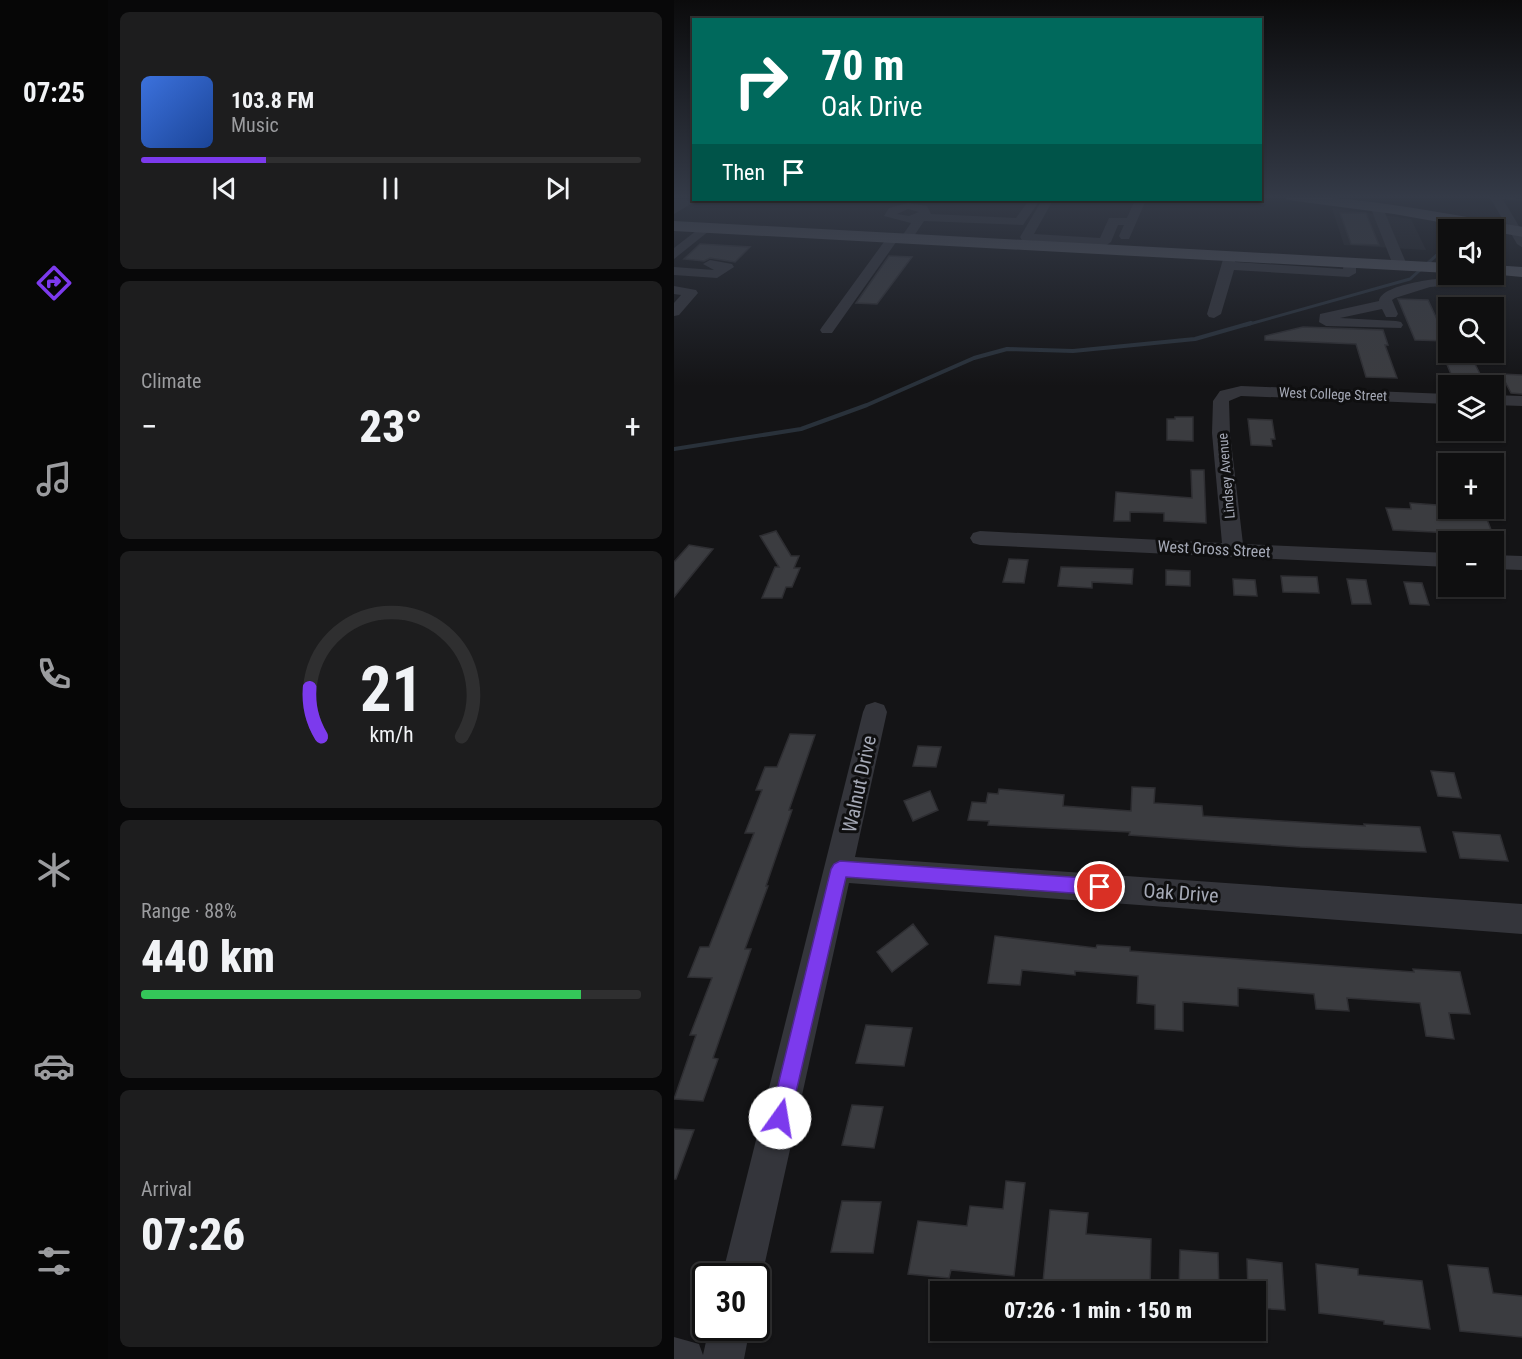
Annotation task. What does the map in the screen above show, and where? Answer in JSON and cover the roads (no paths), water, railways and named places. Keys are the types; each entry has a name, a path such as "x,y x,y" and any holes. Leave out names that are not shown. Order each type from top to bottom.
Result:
{"main road":[{"path":"1213,259 1350,262 1438,267"},
{"path":"1504,271 1523,272"}],"street":[{"path":"827,330 885,259"},
{"path":"1403,259 1406,265"},
{"path":"1214,314 1229,261"},
{"path":"675,290 693,268"},
{"path":"1386,304 1325,317 1326,322 1397,329 1385,299 1390,295 1438,282"},
{"path":"674,312 691,292 675,290"},
{"name":"West College Street","path":"1221,401 1226,394 1241,391 1438,399"},
{"name":"Lindsey Avenue","path":"1221,401 1221,433 1233,550"},
{"path":"1504,401 1523,402"},
{"name":"West Gross Street","path":"980,538 1438,560"},
{"path":"1504,562 1523,563"},
{"name":"Walnut Drive","path":"745,1263 840,869 875,712"},
{"name":"Oak Drive","path":"840,869 1523,919"},
{"path":"723,1359 727,1341"},
{"path":"674,1358 684,1359"}],"waterway":[{"path":"1246,325 1410,279 1432,259"},
{"path":"674,449 801,429 867,405 974,358 1007,349 1073,351 1195,339 1251,323"}]}
